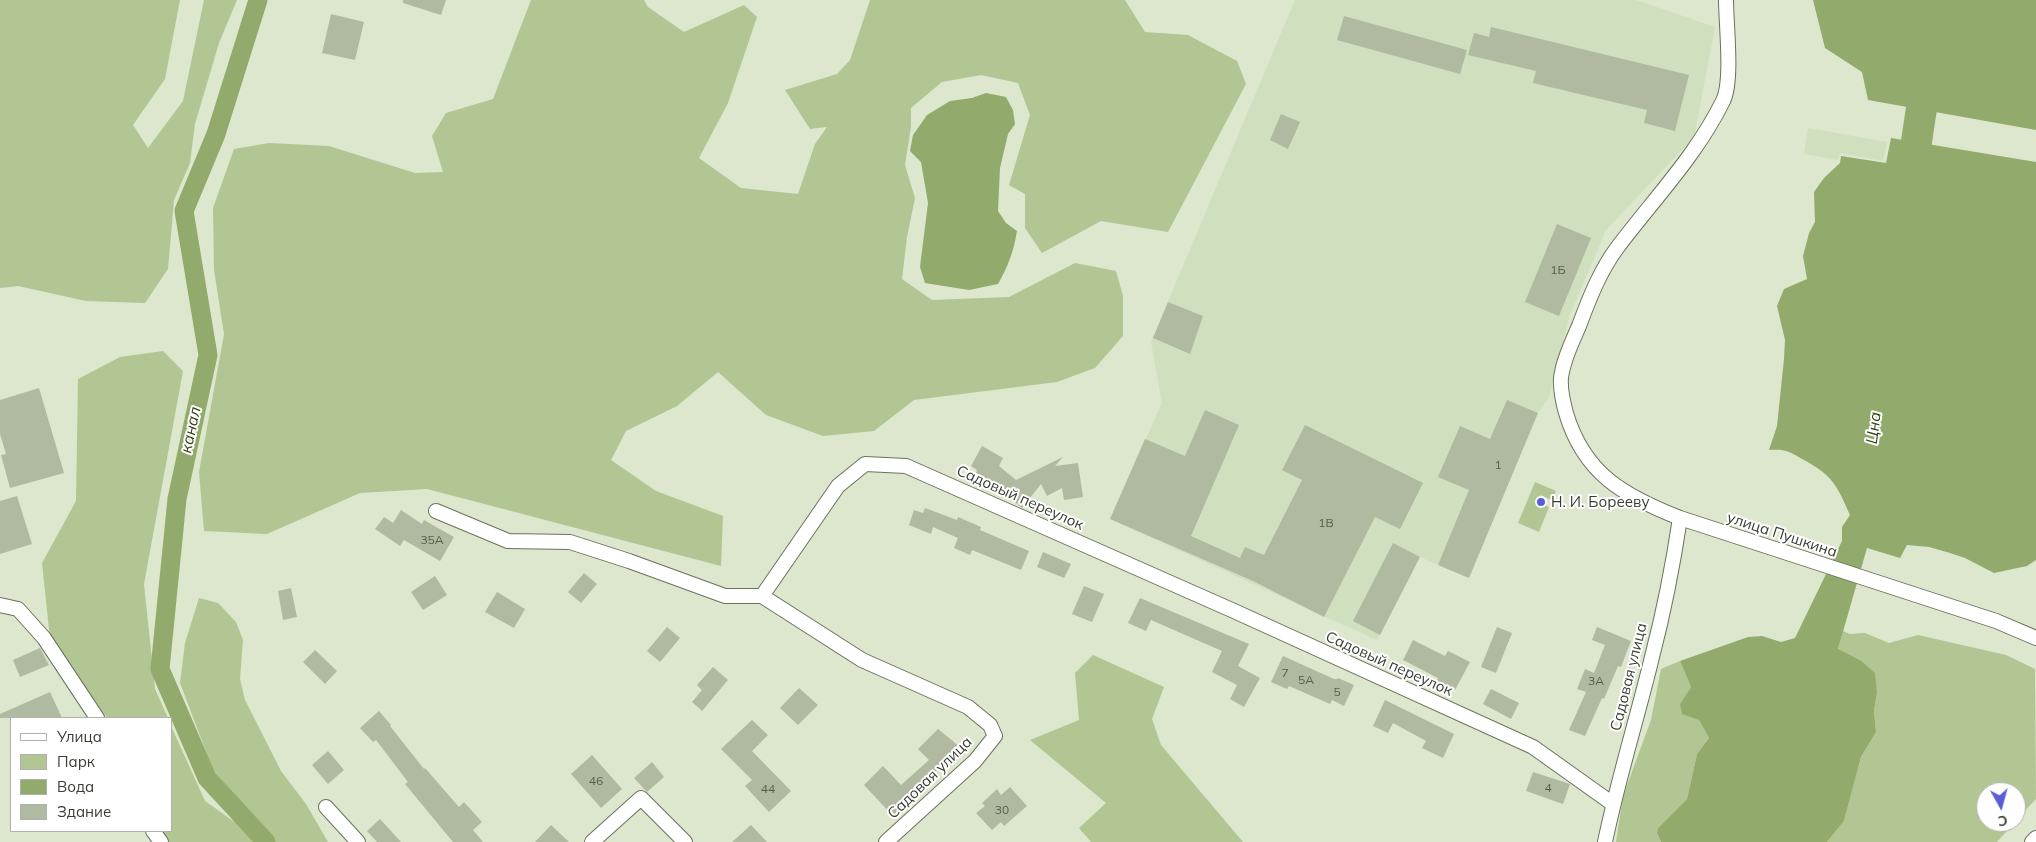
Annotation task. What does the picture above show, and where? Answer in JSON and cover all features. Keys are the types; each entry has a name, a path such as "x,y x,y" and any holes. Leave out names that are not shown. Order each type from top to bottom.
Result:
{"street":[{"name":"улица Пушкина","path":"1726,0 1728,74 1724,100 1690,156 1616,250 1590,295 1561,373 1564,405 1572,431 1589,461 1612,484 1644,504 1680,518 1996,621 2036,638"},
{"name":"Садовый переулок","path":"762,596 838,486 865,464 906,466 1234,611 1533,748 1613,804"},
{"path":"436,511 508,541 570,542 629,560 725,596 762,596"},
{"name":"Садовая улица","path":"1606,842 1613,804 1652,657 1673,564 1680,518"},
{"name":"Садовая улица","path":"762,596 862,660 968,707 990,725 995,736 975,761 886,842"},
{"path":"0,606 18,609 44,638 96,717"},
{"path":"592,842 641,798 685,842"},
{"path":"326,807 358,842"},
{"path":"2032,842 2036,838"}],"shaded area":[{"path":"1295,0 1636,0 1715,27 1694,137 1606,230 1569,317 1549,397 1538,413 1469,578 1420,557 1377,640 1110,519 1162,403 1151,342"},
{"path":"1808,128 1887,142 1883,161 1840,153 1838,160 1804,154"}],"green space":[{"path":"0,0 180,0 165,79 133,125 148,148 183,101 204,0 237,0 219,43 195,124 190,163 174,200 168,269 145,303 86,301 18,286 0,288"},
{"path":"531,0 644,0 648,7 684,32 744,5 757,17 728,103 699,158 741,188 798,194 815,144 827,127 810,129 785,90 837,74 850,60 870,0 1125,0 1145,32 1188,35 1237,61 1246,84 1168,232 1101,221 1042,253 1025,228 1025,194 1009,185 1030,115 1018,83 981,75 942,82 911,108 911,127 905,165 915,198 907,237 902,279 932,300 1009,297 1075,263 1116,271 1123,296 1123,336 1095,368 1057,382 914,400 874,431 823,436 766,415 718,372 677,406 626,431 611,460 656,491 723,516 721,566 427,489 360,493 267,534 204,531 199,472 224,334 214,270 213,208 234,149 269,143 329,146 415,173 443,172 432,136 446,113 493,99"},
{"path":"163,351 183,371 144,584 155,689 168,717 106,717 50,639 42,563 76,501 78,379 120,357"},
{"path":"1535,482 1556,491 1552,500 1540,495 1537,502 1549,507 1539,532 1518,523"},
{"path":"199,598 218,603 236,622 243,640 240,679 245,700 281,771 306,804 328,842 169,842 161,832 172,832 172,728 205,801 243,828 251,815 213,770 180,683 185,643"},
{"path":"1843,631 1850,634 1865,633 1889,643 1918,635 2006,655 2035,669 2036,799 2026,810 2026,782 1976,782 1976,832 2006,832 1997,842 1827,842 1844,821 1861,757 1876,732 1874,711 1877,693 1860,660 1838,650"},
{"path":"1093,655 1164,687 1152,719 1161,745 1243,842 1091,842 1079,828 1106,803 1030,740 1079,720 1075,673"},
{"path":"1680,661 1691,687 1680,704 1699,720 1709,738 1697,754 1687,799 1658,828 1657,833 1661,842 1616,842 1623,796 1651,720 1661,669"}],"water":[{"path":"1813,0 2036,0 2036,130 1868,100 1862,72 1825,48"},
{"path":"986,93 1006,97 1013,110 1015,124 1008,134 1000,168 998,211 1006,223 1017,231 1012,252 998,284 969,290 925,283 920,267 928,203 921,162 910,151 913,135 927,115 950,101 972,98"},
{"path":"1891,138 2036,162 2036,560 2027,566 1994,573 1965,558 1929,547 1907,545 1900,558 1867,548 1838,649 1860,660 1875,673 1877,693 1874,711 1876,732 1861,757 1844,821 1827,842 1661,842 1657,833 1658,828 1687,799 1697,754 1709,738 1699,720 1682,714 1680,704 1691,687 1680,661 1748,637 1762,636 1781,642 1795,638 1842,541 1842,527 1850,515 1834,483 1823,472 1792,453 1769,450 1777,426 1784,359 1785,340 1777,306 1784,289 1807,279 1803,256 1809,233 1815,222 1814,192 1824,178 1840,163 1841,156 1886,163"}],"building":[{"path":"403,0 446,0 441,15 403,3"},
{"path":"331,14 364,22 355,60 322,53"},
{"path":"1344,16 1467,50 1460,74 1337,40"},
{"path":"1491,27 1689,75 1675,131 1644,123 1647,110 1533,83 1536,71 1468,55 1474,33 1489,37"},
{"path":"1281,114 1300,122 1288,149 1270,140"},
{"path":"1557,224 1591,238 1559,316 1525,302"},
{"path":"1168,302 1203,316 1190,354 1153,338"},
{"path":"39,388 64,473 10,488 1,455 6,454 0,434 0,400"},
{"path":"1507,400 1538,413 1469,578 1438,565 1469,490 1438,477 1460,426 1490,439"},
{"path":"1205,410 1239,425 1191,536 1240,558 1245,547 1264,555 1302,480 1282,470 1305,425 1423,483 1400,529 1375,517 1324,617 1253,581 1110,519 1145,439 1185,456"},
{"path":"982,446 1003,458 999,466 1016,480 1063,457 1055,466 1078,463 1083,497 1064,500 1062,488 1047,496 1041,484 1022,508 990,481 976,473 977,470 971,466"},
{"path":"17,496 32,544 0,554 0,501"},
{"path":"925,508 957,520 958,517 981,527 980,530 1029,551 1021,570 972,550 970,555 954,548 958,538 933,527 931,534 909,525 914,510 923,513"},
{"path":"401,510 422,524 424,520 454,537 440,561 404,540 400,546 375,529 384,517 393,523"},
{"path":"1393,543 1420,557 1380,635 1353,621"},
{"path":"1043,552 1071,564 1064,578 1037,567"},
{"path":"584,573 597,584 581,603 568,592"},
{"path":"435,576 447,595 423,610 411,592"},
{"path":"1084,586 1104,594 1092,622 1072,614"},
{"path":"291,588 297,617 283,620 278,591"},
{"path":"497,592 525,609 514,628 485,612"},
{"path":"1140,598 1249,644 1238,666 1260,678 1244,707 1230,699 1237,685 1212,672 1222,651 1151,620 1146,631 1128,623"},
{"path":"667,627 680,638 660,662 647,651"},
{"path":"1497,627 1512,633 1496,673 1481,667"},
{"path":"1597,627 1631,641 1621,667 1618,666 1585,736 1569,730 1586,692 1577,689 1585,669 1594,673 1605,645 1592,640"},
{"path":"1413,640 1445,656 1448,651 1470,662 1455,690 1437,681 1438,678 1403,660"},
{"path":"40,648 49,665 20,677 13,660"},
{"path":"315,650 337,671 325,684 303,662"},
{"path":"1283,656 1334,679 1338,678 1354,685 1344,706 1332,700 1330,704 1289,686 1287,689 1271,682"},
{"path":"713,667 728,680 702,711 692,702 702,690 697,685"},
{"path":"799,688 818,705 798,725 780,708"},
{"path":"1491,689 1519,703 1511,719 1483,704"},
{"path":"50,692 62,717 0,718 0,714"},
{"path":"1385,700 1454,734 1443,758 1422,748 1426,741 1393,723 1388,733 1373,726"},
{"path":"379,711 424,769 459,807 464,802 482,822 473,830 483,842 453,842 405,784 408,782 376,740 373,742 360,728"},
{"path":"752,720 768,735 752,751 791,791 769,812 745,786 752,780 721,749"},
{"path":"938,729 960,747 932,775 935,778 893,816 864,785 883,766 901,785 929,760 918,749"},
{"path":"328,751 344,770 328,784 312,765"},
{"path":"592,755 622,789 601,808 571,774"},
{"path":"652,762 664,777 647,792 634,778"},
{"path":"1533,772 1570,784 1563,804 1526,791"},
{"path":"1010,787 1027,806 1004,826 1001,822 992,830 976,813 985,806 982,803 997,789 1001,795"},
{"path":"380,819 401,842 377,842 367,831"},
{"path":"551,825 569,842 535,842"},
{"path":"751,825 767,842 732,842"}],"waterway":[{"name":"канал","path":"258,0 216,134 184,211 208,355 177,499 160,669 207,778 266,842"},
{"name":"Цна","path":"1910,184 1938,0"}],"place":[{"name":"Н. И. Борееву","path":"1541,502"}]}
